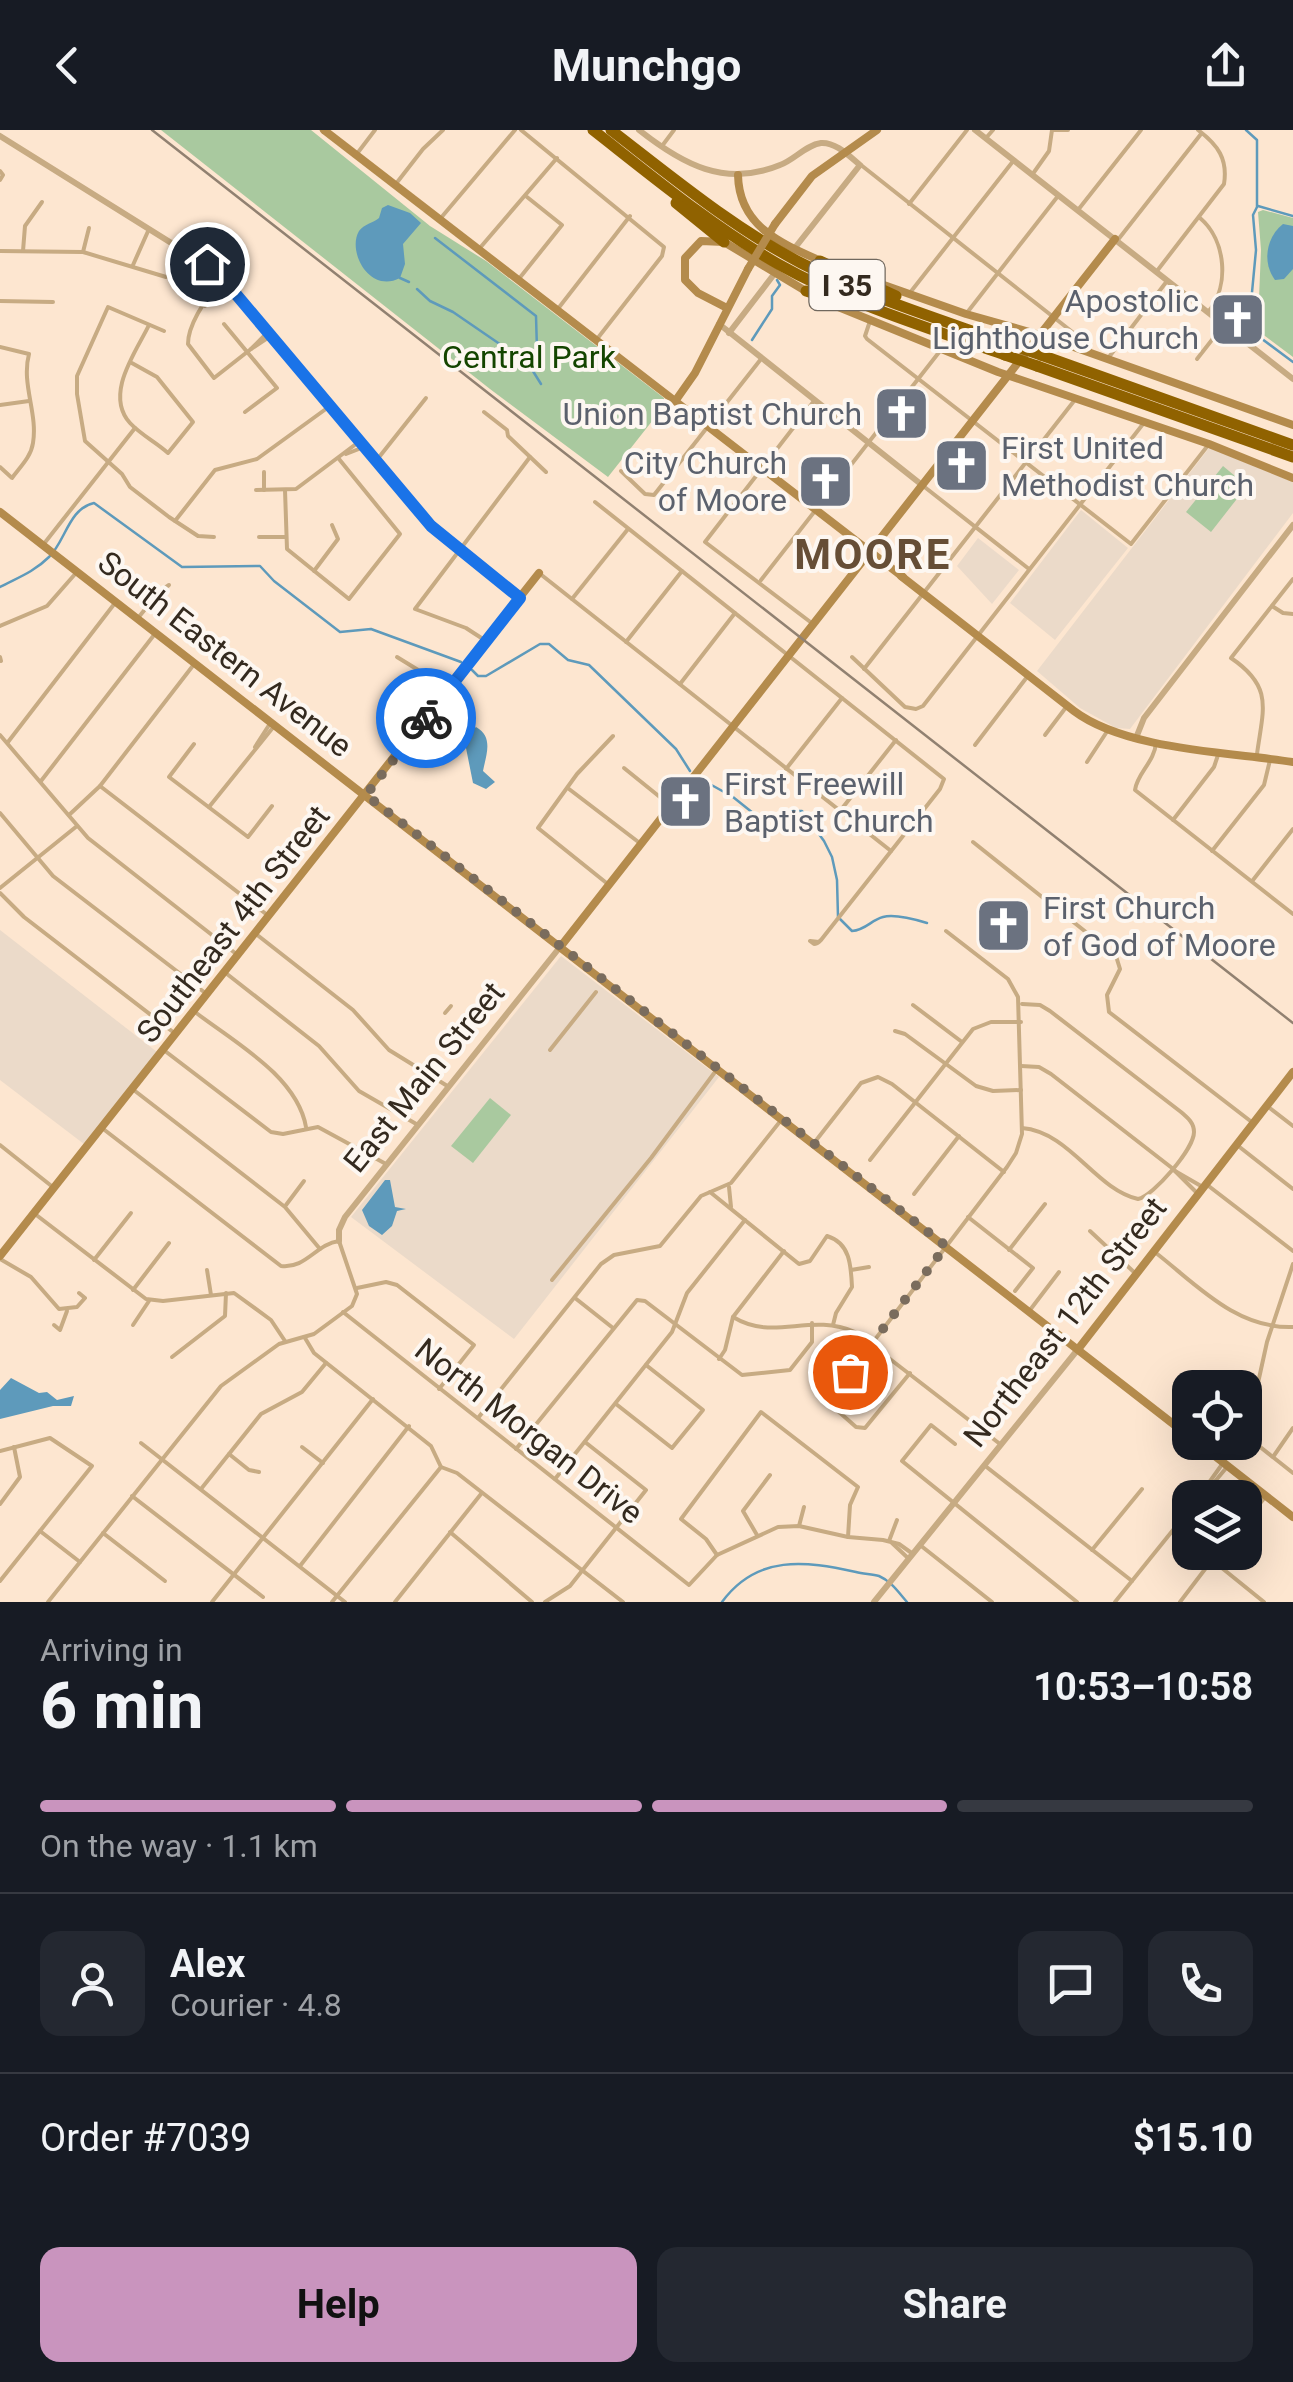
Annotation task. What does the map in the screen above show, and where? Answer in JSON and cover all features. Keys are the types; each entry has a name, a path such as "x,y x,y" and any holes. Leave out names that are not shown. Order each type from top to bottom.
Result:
{"highway":[{"name":"I 35","path":"593,130 746,244 793,272 861,303 1007,349"},
{"name":"I 35","path":"611,130 689,191 799,262 1007,349 1293,457"},
{"path":"649,174 678,206 724,242"},
{"path":"689,191 762,231"},
{"path":"820,261 925,314"},
{"path":"806,292 847,304 861,303"},
{"name":"I 35","path":"1039,361 1293,445"}],"main road":[{"path":"324,130 1067,706 1108,730 1136,738 1293,762"},
{"path":"676,400 695,373 748,269 800,189 834,159 877,130"},
{"path":"832,144 834,159"},
{"path":"738,175 743,207 762,231 820,261 1293,425"},
{"name":"East Main Street","path":"561,946 1116,240"},
{"path":"727,308 694,291 685,280 687,254 698,242 724,242 806,292 870,322 1293,478"},
{"name":"South Eastern Avenue","path":"0,512 1172,1423"},
{"name":"Southeast 4th Street","path":"1,1256 539,574"},
{"name":"Northeast 12th Street","path":"1078,1348 1293,1072"},
{"path":"1220,1460 1292,1514"}],"street":[{"path":"356,155 375,130"},
{"path":"395,185 443,130"},
{"path":"440,219 518,130 557,157 665,248 597,340"},
{"path":"639,130 700,169 738,175 778,166 816,144 832,144 1088,344 1089,354"},
{"path":"661,147 674,130"},
{"path":"909,204 967,130"},
{"path":"975,130 1293,379"},
{"path":"986,138 993,130"},
{"path":"1032,174 1049,151 1052,130 1068,130"},
{"path":"1078,210 1141,130"},
{"path":"1116,240 1200,132 1222,154 1226,171 1218,195 1156,272"},
{"path":"0,136 213,268 431,526 520,598"},
{"path":"479,250 557,157"},
{"path":"909,294 1014,160"},
{"path":"794,249 860,165"},
{"path":"966,314 1058,195"},
{"path":"518,280 562,225 526,197"},
{"path":"24,251 25,226 42,202"},
{"path":"558,310 630,216"},
{"path":"1199,217 1213,230 1221,250 1219,296 1208,312"},
{"path":"83,252 88,228"},
{"path":"133,265 149,228"},
{"path":"0,252 83,252 166,277"},
{"path":"729,332 775,273"},
{"path":"1106,361 1168,281"},
{"path":"0,301 54,302"},
{"path":"204,306 187,340 214,378 269,334"},
{"path":"164,331 108,308 81,363 76,388 83,436 88,446 130,486 175,521 198,536 214,536"},
{"path":"870,322 866,337 1131,544 1208,444"},
{"path":"224,324 250,350 277,388 245,412"},
{"path":"719,324 1030,570"},
{"path":"1197,359 1223,324"},
{"path":"130,362 157,376 193,422 168,453 135,428 124,414 121,392 130,362 148,325"},
{"path":"0,347 29,354 26,368 32,447 12,478 0,467"},
{"path":"760,581 943,348"},
{"path":"620,471 645,494 654,495 761,358"},
{"path":"376,462 426,398"},
{"path":"864,669 1077,398"},
{"path":"0,405 29,401"},
{"path":"813,624 705,542 814,401"},
{"path":"175,521 215,470 256,459 330,406"},
{"path":"484,412 507,430 508,436 546,472"},
{"path":"852,657 905,707 916,709 931,697 1145,422"},
{"path":"49,550 135,428"},
{"path":"256,490 299,487 362,444"},
{"path":"486,641 466,628 415,609 530,457"},
{"path":"285,490 288,551 350,599 400,534 339,458"},
{"path":"264,472 264,490"},
{"path":"595,502 939,773 944,781 819,942"},
{"path":"1136,738 1144,718 1293,524"},
{"path":"314,572 338,539 332,525"},
{"path":"572,600 628,528"},
{"path":"259,537 285,537"},
{"path":"626,642 682,570"},
{"path":"0,626 46,606 77,572"},
{"path":"539,574 891,851"},
{"path":"1256,756 1262,693 1252,673 1231,658 1293,579"},
{"path":"138,618 159,592 169,586"},
{"path":"8,742 116,602"},
{"path":"1272,606 1293,614"},
{"path":"680,684 736,613"},
{"path":"41,782 156,632"},
{"path":"397,657 448,689"},
{"path":"69,815 100,786 196,663"},
{"path":"975,744 1028,675"},
{"path":"786,769 842,698"},
{"path":"1045,735 1067,706"},
{"path":"209,806 274,723"},
{"path":"1087,762 1108,730"},
{"path":"0,735 88,838 239,956"},
{"path":"608,885 538,828 567,787 612,736"},
{"path":"840,811 896,740"},
{"path":"1156,742 1152,761 1134,787 1292,912"},
{"path":"194,744 169,777 248,837 272,806"},
{"path":"1173,820 1214,766 1219,751"},
{"path":"1212,852 1264,784 1270,758"},
{"path":"624,768 671,806"},
{"path":"100,786 270,917"},
{"path":"567,787 640,844"},
{"path":"0,813 53,876 208,995"},
{"path":"77,826 0,890 24,916 176,1035"},
{"path":"1252,882 1293,828"},
{"path":"974,842 1116,956 1120,969 1107,995 1109,1012 1254,1124"},
{"path":"910,1373 865,1428 856,1427 829,1402 1004,1172 1016,1153 1022,1128 1020,1004 1008,979 946,931"},
{"path":"256,934 353,1010 389,1050 449,1087"},
{"name":"East Main Street","path":"339,1241 342,1221 561,946"},
{"path":"226,973 320,1046 359,1090 418,1125"},
{"path":"550,1050 596,992"},
{"path":"1020,1004 1040,1005 1050,1011 1187,1118 1194,1136 1173,1170 1150,1196 1131,1198 1048,1134 1022,1128"},
{"path":"913,1005 962,1042"},
{"path":"445,1013 450,1006"},
{"path":"195,1012 286,1083 300,1102 306,1127"},
{"path":"870,1160 962,1042 982,1024 1021,1022"},
{"path":"895,1031 983,1089 1021,1090"},
{"path":"164,1050 264,1128 283,1134 306,1127 329,1130 386,1164"},
{"path":"1021,1066 1052,1074 1173,1170 1293,1251"},
{"path":"552,1280 718,1068"},
{"path":"814,1143 858,1086 868,1079 887,1080 1004,1172"},
{"path":"133,1090 285,1207 320,1249"},
{"path":"1267,1106 1293,1126"},
{"path":"732,1208 728,1196 731,1183 782,1118"},
{"path":"48,1602 220,1386 285,1341 306,1338 343,1312 354,1304 357,1288 339,1241 297,1265 281,1266 102,1128"},
{"path":"914,1194 959,1136"},
{"path":"1236,1145 1293,1189"},
{"path":"0,1146 54,1188"},
{"path":"285,1207 304,1182"},
{"path":"477,1419 611,1256 660,1246 701,1196 731,1183"},
{"path":"710,1192 804,1264 810,1262 824,1238 831,1235 847,1251 851,1290 833,1325"},
{"path":"1010,1250 1045,1204"},
{"path":"94,1260 131,1212"},
{"path":"34,1214 150,1300 238,1295 267,1316 285,1341"},
{"path":"968,1218 1033,1268 1015,1291"},
{"path":"555,1479 676,1325 684,1298 745,1220"},
{"path":"1090,1232 1136,1274"},
{"path":"133,1290 170,1243"},
{"path":"719,1359 733,1317 784,1250"},
{"path":"1153,1253 1221,1306 1273,1325 1293,1327"},
{"path":"1,1256 34,1280 56,1306 77,1308 85,1298 79,1293"},
{"path":"1262,1371 1293,1264"},
{"path":"851,1270 869,1267"},
{"path":"207,1270 211,1295"},
{"path":"1030,1310 1059,1272"},
{"path":"357,1288 386,1282 397,1285 474,1345 438,1389"},
{"path":"172,1357 225,1316 226,1293"},
{"path":"574,1298 613,1328"},
{"path":"516,1449 640,1299 742,1375 787,1370 812,1342 812,1324"},
{"path":"134,1325 150,1300"},
{"path":"54,1325 60,1330 67,1310"},
{"name":"North Morgan Drive","path":"343,1312 689,1585 716,1555"},
{"path":"733,1317 762,1329 833,1325 872,1344 1001,1444"},
{"path":"306,1338 311,1350 326,1363 431,1446 440,1467 457,1473 623,1602"},
{"name":"Northeast 12th Street","path":"874,1602 1078,1348"},
{"path":"201,1490 261,1414 302,1392 326,1363"},
{"path":"616,1404 672,1448 703,1410 646,1364"},
{"path":"212,1602 373,1399"},
{"path":"848,1537 850,1505 858,1487 761,1412 681,1519 706,1539 716,1555 778,1527 799,1526 848,1537 891,1542 911,1556"},
{"path":"955,1444 930,1425 902,1461 1077,1602"},
{"path":"300,1566 409,1426"},
{"path":"1273,1457 1293,1428"},
{"path":"0,1451 54,1439 92,1466 0,1582"},
{"path":"545,1602 566,1590 646,1490 585,1442"},
{"path":"140,1443 345,1602"},
{"path":"0,1504 20,1478 14,1447"},
{"path":"302,1447 323,1463"},
{"path":"1262,1448 1293,1473"},
{"path":"228,1454 258,1472"},
{"path":"984,1465 1132,1581"},
{"path":"1214,1480 1226,1465"},
{"path":"332,1602 440,1467"},
{"path":"757,1535 744,1511 770,1476"},
{"path":"1092,1550 1142,1489"},
{"path":"406,1602 397,1599 482,1494"},
{"path":"132,1496 263,1597"},
{"path":"1262,1501 1266,1496"},
{"path":"799,1526 804,1507"},
{"path":"891,1542 897,1520"},
{"path":"40,1531 80,1562"},
{"path":"1116,1602 1172,1531"},
{"path":"450,1532 532,1602"},
{"path":"102,1533 164,1581"},
{"path":"920,1545 992,1602"},
{"path":"1180,1602 1212,1560 1264,1602"}],"shaded area":[{"path":"1209,448 1293,482 1293,513 1130,729 1116,728 1080,708 1037,671"},
{"path":"1081,510 1128,548 1055,640 1010,603"},
{"path":"978,538 1019,570 992,604 957,566"},
{"path":"0,930 157,1052 84,1144 0,1080"},
{"path":"561,956 719,1077 514,1339 351,1217"}],"green space":[{"name":"Central Park","path":"161,130 311,130 430,226 486,261 664,398 664,406 608,477"},
{"path":"1258,212 1293,218 1293,357 1261,333 1258,322"},
{"path":"1223,466 1247,486 1211,532 1186,512"},
{"path":"490,1098 511,1115 473,1163 451,1146"}],"water":[{"path":"388,205 410,213 421,223 403,244 405,264 400,278 389,281 370,275 356,249 359,231 379,218 382,208"},
{"path":"1283,224 1293,226 1293,269 1284,279 1275,280 1268,266 1268,250"},
{"path":"476,727 487,741 483,771 495,782 486,789 473,783 464,738"},
{"path":"385,1180 390,1180 395,1207 406,1209 397,1211 392,1226 382,1235 369,1226 362,1210"},
{"path":"11,1378 57,1400 74,1396 71,1406 53,1406 0,1419 0,1390"}],"waterway":[{"path":"1246,130 1257,140 1257,207 1253,215 1256,250 1249,324 1258,336 1293,362"},
{"path":"1258,206 1293,216"},
{"path":"435,238 536,316 537,350 542,354"},
{"path":"400,278 409,282"},
{"path":"752,340 772,309 772,296 780,285 777,280"},
{"path":"417,289 507,349 514,359 526,360 541,384"},
{"path":"0,587 43,562 55,551 79,511 94,503 182,567 260,566 340,632 371,629 461,662"},
{"path":"472,670 478,676 486,676 540,644 549,644 568,660 589,665 676,749 690,771"},
{"path":"699,778 733,797 763,821 802,811 832,857 838,917 852,931 888,916 927,923"},
{"path":"722,1602 751,1576 783,1565 801,1564 879,1576 907,1602"}],"railway":[{"path":"152,130 1293,1023"}],"way so far":[{"path":"426,718 366,795 946,1246 850,1372"}],"place":[{"name":"Apostolic Lighthouse Church","path":"1238,319"},
{"name":"Union Baptist Church","path":"901,414"},
{"name":"First United Methodist Church","path":"962,466"},
{"name":"City Church of Moore","path":"826,481"},
{"name":"First Freewill Baptist Church","path":"685,802"},
{"name":"First Church of God of Moore","path":"1004,926"}],"district":[{"name":"MOORE","path":"873,554"}],"route":[{"path":"207,264 431,526 520,598 426,718"}]}
